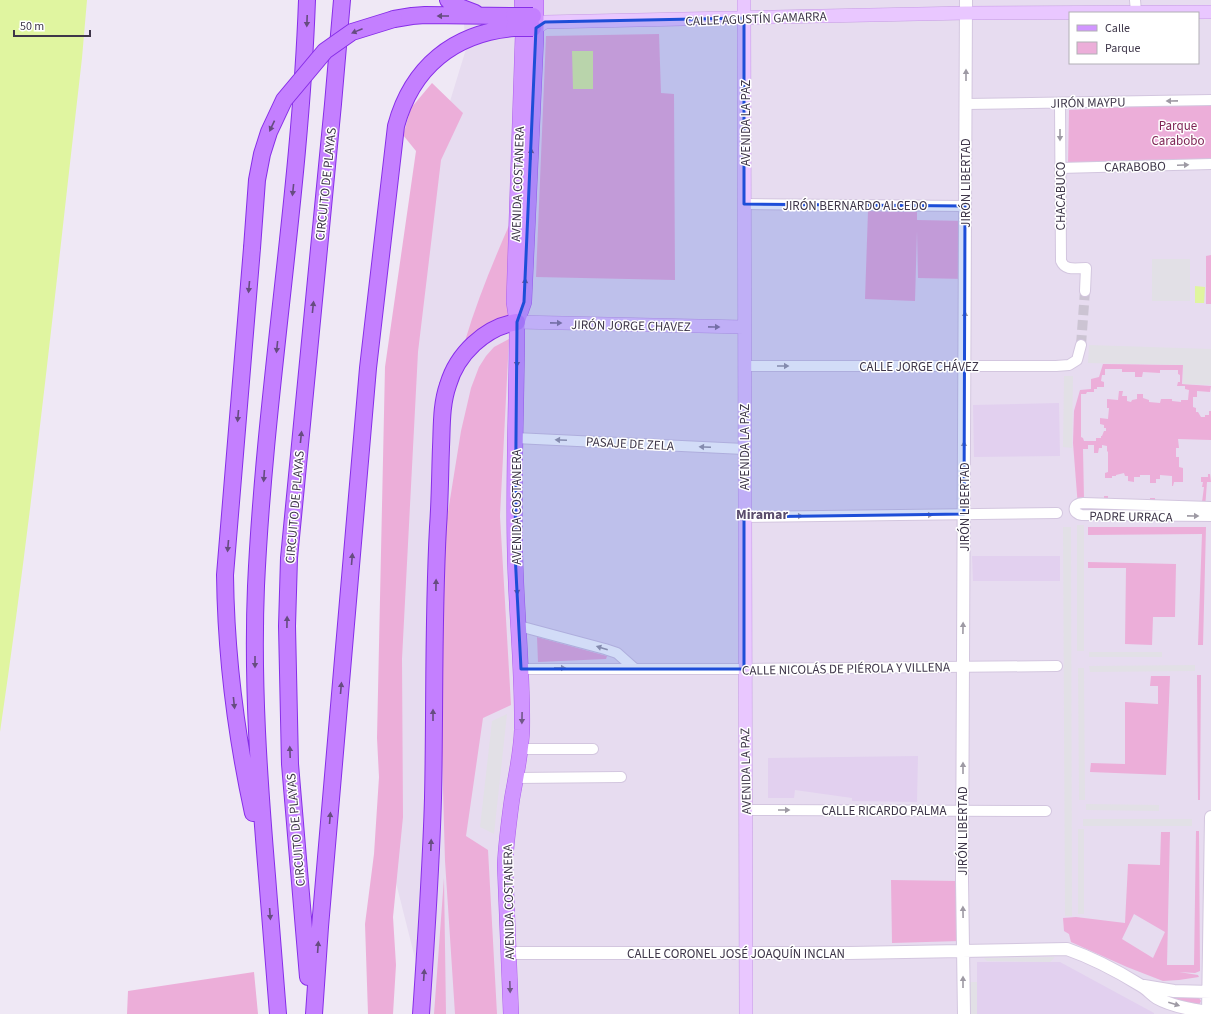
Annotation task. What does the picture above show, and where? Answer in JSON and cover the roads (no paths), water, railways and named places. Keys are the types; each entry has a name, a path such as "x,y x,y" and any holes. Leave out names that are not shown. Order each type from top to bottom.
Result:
{"highway":[{"path":"278,1014 260,794 255,678 256,584 266,456 298,136 306,42 307,0"},
{"name":"CIRCUITO DE PLAYAS","path":"313,1014 290,764 287,619 289,558 333,112 342,0"},
{"path":"448,0 457,6 482,15 514,22 537,22"},
{"path":"267,875 244,773 234,708 226,610 225,575 257,180 262,154 269,132 284,100 326,51 352,32 394,19 418,15 482,15"},
{"path":"313,1014 368,368 396,126 409,92 422,72 441,55 456,44 514,22"},
{"path":"421,1014 431,854 436,582 442,411 448,385 457,365 470,348 495,329 506,324 517,322"}],"main road":[{"name":"AVENIDA COSTANERA","path":"511,1014 505,865 506,847 521,749 521,668 515,553 517,322 514,302 522,0"},
{"path":"517,322 524,302 537,22 536,0"},
{"name":"AVENIDA LA PAZ","path":"744,0 744,669 746,1014"},
{"name":"CALLE AGUSTÍN GAMARRA","path":"537,22 744,18 966,7 1136,6 1211,12"},
{"name":"JIRÓN JORGE CHAVEZ","path":"517,322 744,327"}],"street":[{"name":"JIRÓN LIBERTAD","path":"964,1014 962,810 966,7"},
{"name":"JIRÓN MAYPU","path":"966,104 1211,100"},
{"name":"CHACABUCO","path":"1060,103 1061,261 1067,268 1086,268 1085,292"},
{"name":"CARABOBO","path":"1060,168 1211,164"},
{"name":"JIRÓN BERNARDO ALCEDO","path":"744,204 965,206"},
{"name":"CALLE JORGE CHÁVEZ","path":"744,366 1064,366 1072,364 1077,360 1081,345"},
{"name":"PASAJE DE ZELA","path":"515,438 744,449"},
{"name":"PADRE URRACA","path":"1211,507 1079,503 1074,508 1078,515 1211,516"},
{"path":"744,516 1057,513"},
{"path":"519,626 605,649 617,654 635,669"},
{"name":"CALLE NICOLÁS DE PIÉROLA Y VILLENA","path":"521,668 744,669 1057,666"},
{"path":"521,749 593,749"},
{"path":"516,778 621,777"},
{"name":"CALLE RICARDO PALMA","path":"745,810 1046,810"},
{"path":"1141,985 1156,997 1168,1003 1209,1012 1211,816"},
{"name":"CALLE CORONEL JOSÉ JOAQUÍN INCLAN","path":"509,953 745,953 1067,949 1141,985"},
{"path":"1141,985 1174,991 1210,992"}],"tunnel":[{"path":"1081,345 1085,291"}],"district":[{"name":"Miramar","path":"762,514"}],"park label":[{"name":"Parque Carabobo","path":"1178,132"}]}
